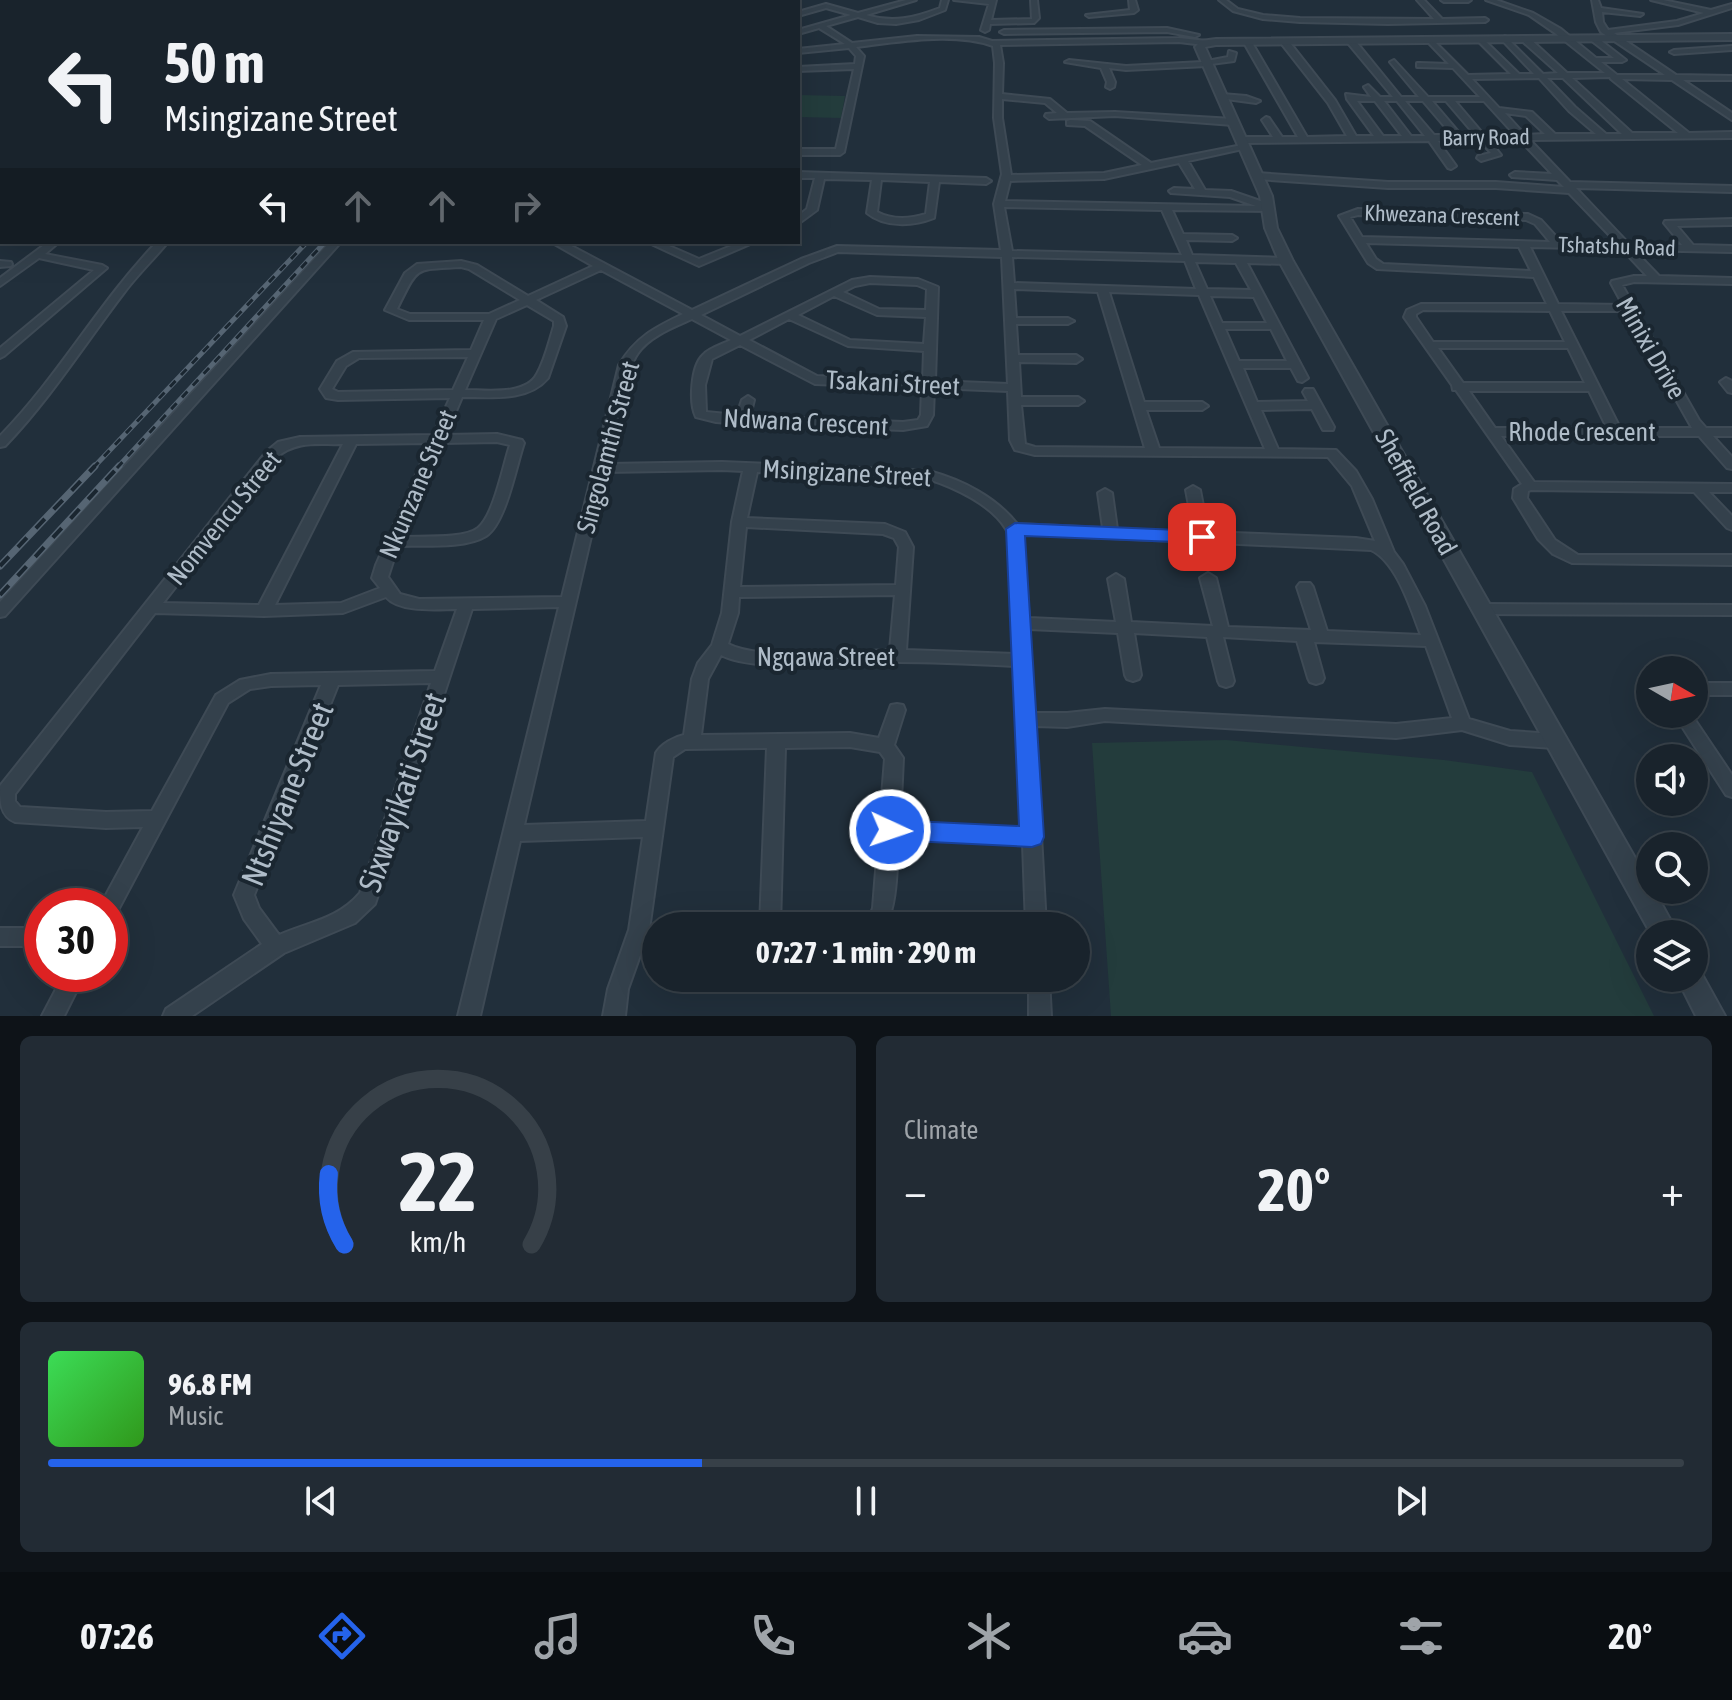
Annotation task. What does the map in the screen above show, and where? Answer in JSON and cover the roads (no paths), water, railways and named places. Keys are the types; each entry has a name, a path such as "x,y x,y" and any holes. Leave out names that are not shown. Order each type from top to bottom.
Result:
{"street":[{"path":"875,0 892,6"},
{"path":"800,32 913,0"},
{"path":"800,13 826,6 886,22 917,19 937,13 943,9 945,0"},
{"path":"957,0 993,1 979,39"},
{"path":"987,22 1034,21 1034,0"},
{"path":"1085,0 1094,31"},
{"path":"1089,15 1132,12 1135,10 1132,0"},
{"path":"1222,0 1230,9 1280,21 1485,20"},
{"path":"1420,0 1439,20"},
{"path":"1444,0 1468,0"},
{"path":"1489,0 1537,17 1686,135"},
{"path":"1595,0 1599,25 1606,32 1732,117"},
{"path":"1654,0 1714,12"},
{"path":"1606,32 1663,26 1732,6"},
{"path":"1596,9 1640,14"},
{"path":"822,27 839,34 860,56 836,176"},
{"path":"1004,32 1181,31 1207,53"},
{"path":"800,51 917,38 1074,46 1179,40 1207,53 1231,59 1232,53"},
{"path":"1069,62 1094,62 1129,68 1207,53 1247,41 1505,38 1731,40"},
{"path":"1505,38 1572,109 1604,136"},
{"path":"1524,38 1630,136"},
{"path":"1592,38 1622,60 1593,60"},
{"path":"1430,39 1656,279"},
{"path":"1481,39 1517,76"},
{"path":"1350,40 1379,72 1397,100 1451,166"},
{"path":"1674,52 1731,40"},
{"path":"1247,41 1304,139"},
{"path":"1284,41 1332,102 1353,139"},
{"path":"993,43 998,49 998,118 1007,178 999,204 1007,253 1018,444 1035,451 1324,452 1345,464 1362,490 1387,553 1430,641 1462,723"},
{"name":"Sheffield Road","path":"1207,53 1257,176 1274,238 1657,920"},
{"path":"1394,62 1458,137"},
{"path":"1420,65 1455,66"},
{"path":"800,69 858,66"},
{"path":"1104,66 1110,87"},
{"path":"1466,77 1732,78"},
{"path":"1368,87 1408,138"},
{"path":"1380,138 1349,95 1377,100 1487,99"},
{"path":"999,96 1047,101 1067,119 1233,122"},
{"path":"1222,96 1256,101"},
{"path":"1449,100 1497,155 1481,158"},
{"path":"1713,103 1730,103"},
{"path":"1497,110 1529,114 1553,137"},
{"path":"1049,116 1087,123 1151,167"},
{"path":"1266,120 1279,139"},
{"name":"Barry Road","path":"1007,178 1110,180 1242,143 1279,139 1732,135"},
{"path":"800,152 840,152"},
{"path":"1205,153 1213,165"},
{"path":"1181,159 1201,192"},
{"path":"1606,174 1627,197"},
{"path":"800,175 986,181"},
{"path":"1515,175 1568,184 1692,188 1705,194 1731,186"},
{"path":"800,220 810,213 820,176"},
{"path":"1257,176 1396,186 1471,185 1512,190 1568,184"},
{"path":"877,177 872,213 876,217 919,220 931,216 935,179"},
{"path":"1665,198 1649,178 1692,179 1705,194"},
{"path":"1471,185 1482,194"},
{"path":"1174,191 1238,196 1267,208"},
{"path":"800,204 814,204"},
{"path":"999,204 1267,208"},
{"path":"1166,207 1273,452"},
{"name":"Khwezana Crescent","path":"1537,274 1381,267 1372,261 1346,222 1346,214 1528,217 1538,222 1558,245"},
{"path":"1690,248 1670,227 1671,221 1732,222"},
{"path":"1179,237 1232,238"},
{"name":"Tshatshu Road","path":"1358,240 1732,249"},
{"path":"0,283 51,244"},
{"path":"0,443 32,412 122,287 161,244"},
{"path":"0,612 334,244"},
{"name":"Tsakani Street","path":"560,244 815,380 929,386 1078,401"},
{"path":"661,244 699,263 745,244"},
{"path":"1523,244 1615,432"},
{"name":"Singolamthi Street","path":"469,1016 629,356 645,339 805,261 837,249 1286,261"},
{"path":"0,354 102,268 37,255"},
{"path":"1240,260 1302,378"},
{"path":"474,353 357,355 341,364 326,389 330,395 338,396 522,391 542,378 560,322 556,315 527,298 467,265 426,264 410,273 391,310 405,317 491,317 527,298 600,267"},
{"name":"Minixi Drive","path":"1732,281 1626,279 1616,283 1701,432 1732,465"},
{"path":"740,340 862,281 927,283 934,290 929,386"},
{"path":"1009,286 1258,294"},
{"path":"1102,289 1153,451"},
{"path":"834,292 877,312 933,314"},
{"name":"Rhode Crescent","path":"1628,308 1414,309 1410,317 1490,432 1732,432"},
{"path":"789,315 848,343 930,348"},
{"name":"Nkunzane Street","path":"491,317 380,578 387,591 407,603 570,602"},
{"path":"1010,321 1068,321"},
{"path":"1219,326 1275,326"},
{"name":"Ndwana Crescent","path":"740,340 705,360 697,405 703,416 918,425 927,415 929,386"},
{"path":"1429,345 1572,345"},
{"path":"1013,358 1076,359"},
{"path":"1235,365 1295,364"},
{"path":"1457,387 1593,387"},
{"path":"1309,392 1328,427"},
{"path":"742,420 748,400"},
{"path":"1253,406 1316,405"},
{"path":"1139,406 1202,406"},
{"path":"1490,432 1530,486"},
{"name":"Nomvencu Street","path":"155,819 26,815 9,810 6,803 11,782 277,449 290,442 352,440 507,438 517,443 494,516 482,532 462,539 393,542"},
{"path":"264,611 352,440"},
{"name":"Msingizane Street","path":"601,468 751,467 940,477 995,511 1015,529"},
{"name":"Ngqawa Street","path":"751,467 739,522 730,613 719,647 737,656 764,659 898,656 1023,660"},
{"path":"1732,488 1530,486 1521,489 1520,498 1554,550 1565,557 1577,560 1732,560"},
{"path":"1699,489 1732,525"},
{"path":"1193,490 1202,537"},
{"path":"1105,493 1111,533"},
{"path":"739,522 894,531 906,547 898,656"},
{"path":"1035,912 1015,529 1356,543 1387,553"},
{"path":"1208,578 1226,681"},
{"path":"1116,579 1133,675"},
{"path":"1305,587 1316,678"},
{"path":"732,592 902,590"},
{"name":"Nomvencu Street","path":"152,608 264,611 343,608 387,591"},
{"name":"Sixwayikati Street","path":"174,1016 276,947 301,934 334,926 356,915 368,898 466,604"},
{"path":"1482,609 1732,610"},
{"path":"1022,623 1430,641"},
{"path":"692,742 700,676 709,656 719,647"},
{"path":"119,888 222,699 234,690 260,681 441,677"},
{"name":"Ntshiyane Street","path":"276,947 246,903 245,887 332,679"},
{"path":"1708,689 1732,689"},
{"path":"885,746 897,710"},
{"path":"1027,719 1067,720 1105,715 1396,731 1462,723 1510,738 1554,741"},
{"path":"1692,728 1726,774 1732,790"},
{"path":"648,912 653,829 665,753 682,742 850,740 885,746 894,758 881,912"},
{"path":"770,912 776,741"},
{"path":"514,833 653,829"},
{"path":"890,830 1032,837"},
{"path":"0,937 24,937"},
{"path":"614,1016 618,989 642,940"},
{"path":"53,1016 66,992"},
{"path":"1039,992 1040,1016"},
{"path":"1698,992 1711,1016"}],"railway":[{"path":"93,468 305,244"},
{"path":"117,468 323,244"},
{"path":"0,566 95,466"},
{"path":"0,595 119,466"}]}
